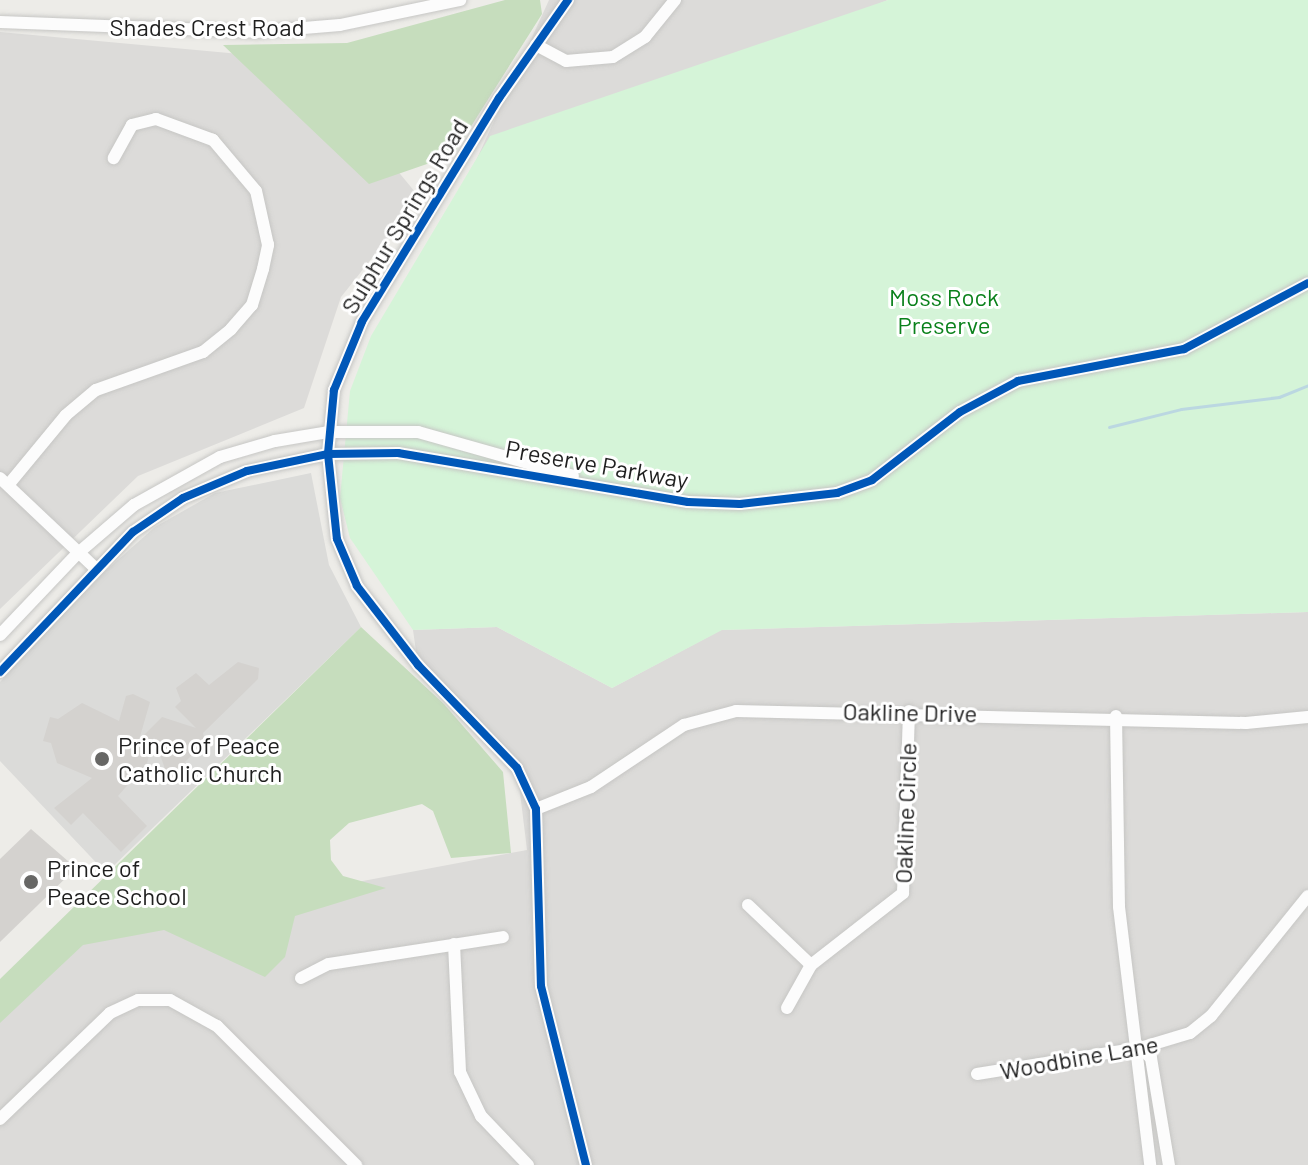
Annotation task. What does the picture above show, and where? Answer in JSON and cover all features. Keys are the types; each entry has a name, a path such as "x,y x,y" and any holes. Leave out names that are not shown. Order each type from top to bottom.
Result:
{"street":[{"name":"Shades Crest Road","path":"0,22 256,32 340,25 460,0"},
{"name":"Sulphur Springs Road","path":"568,0 536,45 362,322 334,390 328,454 337,539 357,586 418,665 517,768 536,809 541,986 586,1165"},
{"path":"536,45 566,61 613,57 645,37 675,0"},
{"path":"94,567 77,554 5,481 66,415 96,390 203,352 231,329 252,305 268,245 256,191 213,140 156,119 132,125 114,158"},
{"name":"Preserve Parkway","path":"0,672 94,567 158,514 210,485 328,454 417,454 629,495 740,504 837,493 872,480 960,412 1018,381 1184,349 1308,283"},
{"name":"Preserve Parkway","path":"0,635 77,554 172,480 220,457 329,432 381,429 448,438 629,495"},
{"name":"Oakline Drive","path":"536,809 591,787 684,725 719,714 909,711 1246,723 1308,717"},
{"name":"Oakline Circle","path":"787,1008 811,965 903,893 909,711"},
{"path":"1116,716 1119,907 1140,1048 1133,1062 1150,1165"},
{"name":"Woodbine Lane","path":"977,1074 1140,1048 1201,1025 1308,896"},
{"path":"748,905 811,965"},
{"path":"301,978 329,964 503,937"},
{"path":"454,944 460,1072 481,1116 528,1165"},
{"path":"0,1119 110,1013 138,1000 170,1000 217,1026 356,1165"},
{"path":"1140,1048 1151,1058 1169,1165"},
{"path":"1144,1127 1162,1124"}],"shaded area":[{"path":"549,0 888,0 470,174"},
{"path":"0,32 306,60 420,198 341,297 304,408 138,476 0,609"},
{"path":"311,473 329,565 361,627 106,873 0,761 0,682 84,590 155,527 215,493"},
{"path":"1308,612 1308,1165 0,1165 0,1013 82,934 527,850 517,768 418,665 413,630 497,627 612,688 721,630"}],"green space":[{"path":"505,0 540,0 542,14 453,155 369,184 223,45 347,43"},
{"name":"Moss Rock Preserve","path":"888,0 1308,0 1308,612 722,630 612,688 497,627 413,630 350,538 340,498 350,391 371,336 490,136"},
{"path":"361,627 444,704 503,772 511,853 451,858 433,811 422,804 349,823 330,840 331,860 343,876 386,888 295,916 285,957 265,977 164,930 83,945 0,1023 0,979"}],"building":[{"name":"Prince of Peace Catholic Church","path":"238,662 259,668 258,679 203,733 205,742 185,762 189,767 181,775 165,769 154,737 147,763 118,796 147,826 121,852 83,813 71,825 54,808 92,778 57,763 51,743 43,741 50,717 58,719 82,703 119,721 126,696 133,694 150,702 139,740 162,717 196,728 175,707 181,701 176,688 196,673 209,685"},
{"name":"Prince of Peace School","path":"31,829 76,868 0,942 0,859"}],"waterway":[{"path":"1109,427 1181,409 1279,397 1308,385"}],"cycle path":[{"path":"568,0 499,98 362,322 334,390 328,454 337,539 357,586 418,665 517,768 536,809 541,986 586,1165"},
{"path":"0,672 133,532 183,498 247,471 328,454 398,453 688,502 740,504 837,493 872,480 960,412 1018,381 1184,349 1308,283"}],"place":[{"name":"Prince of Peace Catholic Church","path":"102,759"},
{"name":"Prince of Peace School","path":"31,882"}]}
